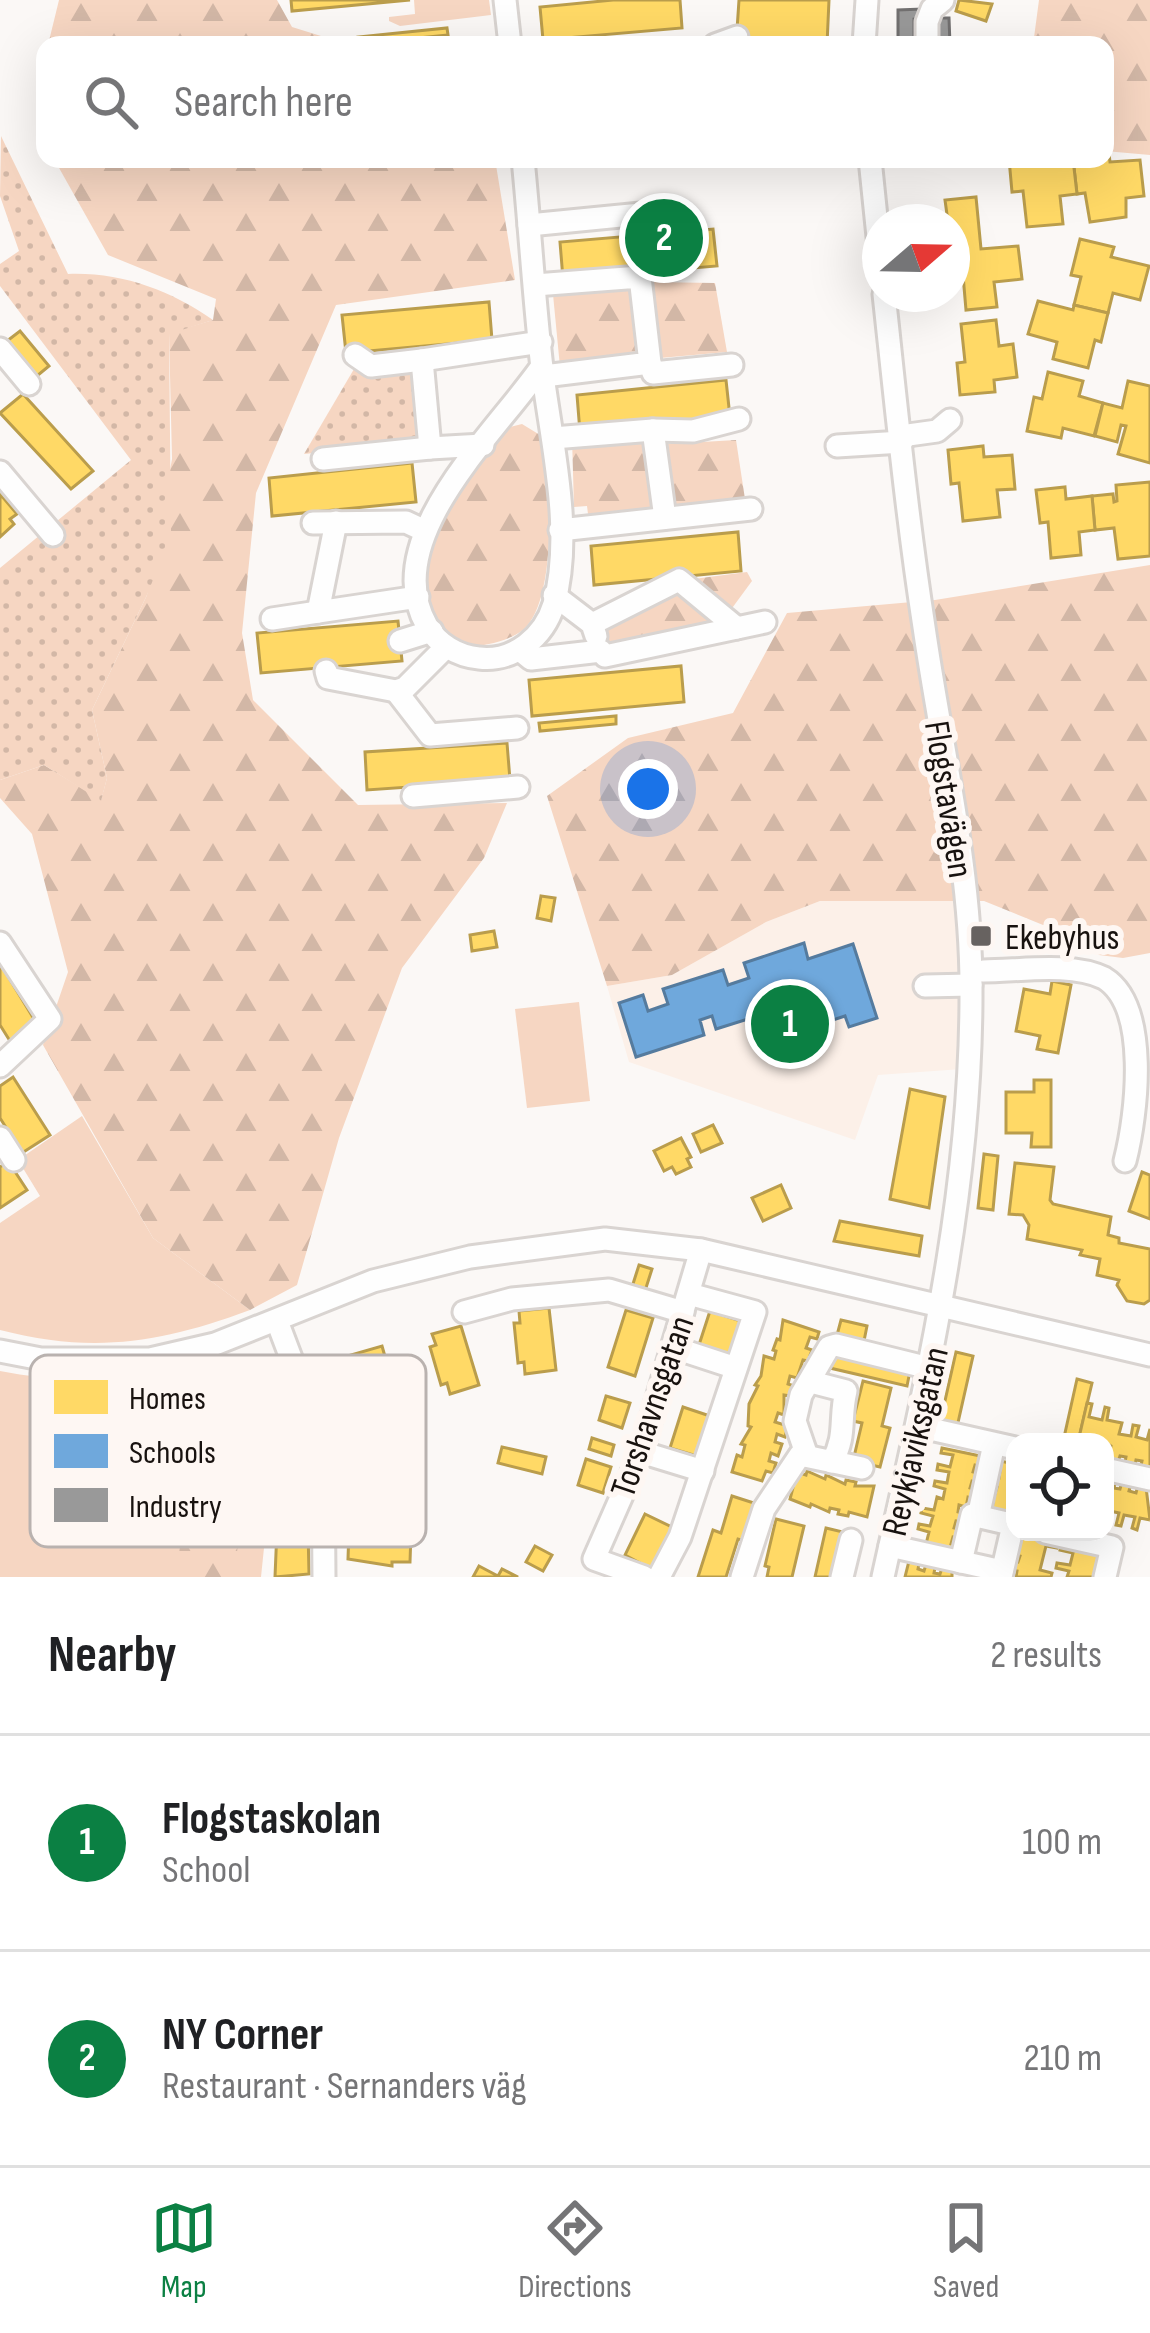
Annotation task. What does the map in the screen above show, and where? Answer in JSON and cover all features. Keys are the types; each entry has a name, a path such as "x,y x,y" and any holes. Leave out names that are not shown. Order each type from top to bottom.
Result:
{"street":[{"path":"505,0 509,36"},
{"path":"865,36 867,0"},
{"path":"927,33 932,9 943,0"},
{"path":"400,641 439,639 477,658 498,658 520,650 540,634 554,596 560,530 524,168"},
{"path":"871,168 875,204"},
{"path":"529,225 640,214"},
{"path":"535,285 640,277 653,373 732,365"},
{"name":"Flogstavägen","path":"886,312 923,624 977,978 964,1168 941,1304"},
{"path":"355,355 371,366 541,342"},
{"path":"0,349 29,384"},
{"path":"422,360 430,448"},
{"path":"439,639 418,597 415,563 423,530 446,492 543,371 650,362"},
{"path":"553,438 693,431 739,419"},
{"path":"837,446 937,431 950,420"},
{"path":"652,430 665,518"},
{"path":"322,459 483,446"},
{"path":"0,472 53,535"},
{"path":"560,530 751,509"},
{"path":"318,612 325,523 406,522 423,530"},
{"path":"592,624 679,580 737,628"},
{"path":"554,596 592,624 605,656 765,622"},
{"path":"272,619 418,597"},
{"path":"326,671 328,678 396,692 405,688 439,639"},
{"path":"520,650 531,658 601,651"},
{"path":"396,692 430,735 518,728"},
{"path":"413,796 518,787"},
{"path":"0,943 50,1019 0,1066"},
{"path":"925,986 1068,970 1103,977 1123,993 1134,1018 1140,1088 1125,1161"},
{"path":"0,1138 14,1160"},
{"path":"167,1355 215,1344 373,1281 489,1254 605,1239 700,1250 1150,1355"},
{"name":"Torshavnsgatan","path":"644,1577 594,1559 641,1452 700,1250"},
{"path":"464,1312 512,1299 609,1290 755,1312 680,1537 659,1577"},
{"name":"Reykjaviksgatan","path":"884,1577 941,1304"},
{"path":"277,1321 290,1355"},
{"path":"672,1347 736,1368"},
{"path":"807,1456 795,1421 801,1395 829,1347 929,1368"},
{"path":"0,1351 30,1357"},
{"path":"812,1382 846,1390 841,1414 845,1438 832,1462"},
{"path":"916,1426 1005,1446 978,1517"},
{"path":"641,1452 703,1471"},
{"path":"742,1577 764,1509 800,1455 862,1468"},
{"path":"1114,1470 1150,1479"},
{"path":"961,1562 972,1515 1006,1523"},
{"path":"842,1577 851,1540"},
{"path":"890,1546 1001,1574 1010,1541"},
{"path":"1093,1541 1112,1547 1105,1577"},
{"path":"324,1547 324,1577"}],"shaded area":[{"path":"820,901 958,901 962,1069 878,1075 855,1140 629,1062 607,986 672,975 766,922"}],"green space":[{"path":"59,0 277,0 292,27 321,36 50,36"},
{"path":"414,0 489,0 491,15 400,26 389,21 389,17 415,14"},
{"path":"1039,0 1150,0 1150,155 1114,152 1114,36 1034,36"},
{"path":"1,136 68,274 107,276 144,285 213,320 169,334 171,534 92,710 107,778 101,801 44,765 0,780 0,568 131,460 0,286 0,264 19,251 0,196"},
{"path":"59,168 496,168 515,280 336,305 256,493 242,633 253,700 358,805 507,803 484,858 402,968 339,1138 297,1285 250,1310 153,1238 43,1045 68,972 32,834 0,798 0,780 44,765 101,800 107,778 92,710 147,595 172,459 169,333 213,320 216,299 108,255"},
{"path":"635,277 643,359 560,367 552,284"},
{"path":"650,282 715,283 727,352 660,358"},
{"path":"388,367 420,376 423,442 304,454 354,369"},
{"path":"522,424 540,435 547,478 549,537 542,593 523,630 497,642 468,645 451,639 432,609 430,549 459,489 510,427"},
{"path":"650,436 658,511 588,514 587,506 574,507 572,438"},
{"path":"736,440 745,499 675,505 668,444"},
{"path":"1150,565 1150,953 1123,958 1099,955 1048,927 984,901 820,901 766,922 672,975 607,986 547,796 628,738 733,713 787,613 935,600"},
{"path":"747,572 752,581 727,615 686,580"},
{"path":"676,585 731,627 672,639 668,631 608,649 602,630"},
{"path":"579,1002 590,1101 527,1108 515,1009"},
{"path":"82,1116 153,1238 250,1310 186,1330 126,1341 66,1342 0,1330 0,1223 40,1196 18,1160"},
{"path":"0,1371 30,1375 30,1547 264,1547 261,1577 0,1577"},
{"path":"180,1547 238,1547 234,1577 175,1577"}],"building: Homes":[{"path":"291,0 410,0 292,11"},
{"path":"680,0 682,28 543,36 540,7"},
{"path":"739,0 829,0 827,36 737,36"},
{"path":"959,0 992,4 986,21 956,11"},
{"path":"447,28 448,35 438,36 368,36"},
{"path":"1140,160 1144,196 1126,198 1126,217 1090,222 1085,193 1077,194 1074,168 1114,168 1114,162"},
{"path":"1010,168 1074,168 1077,194 1060,196 1063,224 1027,227 1023,191 1012,192"},
{"path":"976,197 981,249 1018,246 1022,279 994,282 997,307 970,310 970,204 946,204 945,200"},
{"path":"713,229 717,266 563,279 560,242"},
{"path":"1080,239 1114,247 1111,257 1149,266 1140,300 1113,293 1108,313 1074,305 1081,277 1071,275"},
{"path":"1038,301 1108,313 1088,368 1053,359 1057,342 1028,334"},
{"path":"489,302 492,340 346,353 342,315"},
{"path":"996,320 999,346 1013,344 1017,377 994,380 995,392 960,395 957,363 965,362 961,324"},
{"path":"20,331 49,366 37,376 7,341"},
{"path":"1048,372 1083,381 1079,396 1103,403 1094,436 1063,428 1061,438 1027,431 1034,397 1042,399"},
{"path":"726,380 730,417 580,432 577,395"},
{"path":"1128,381 1150,386 1150,463 1118,454 1126,426 1121,425 1117,442 1095,436 1103,403 1122,408"},
{"path":"23,394 93,471 71,489 0,413"},
{"path":"983,446 984,457 1012,455 1015,489 997,490 1000,517 963,521 959,483 951,484 948,450"},
{"path":"412,463 416,502 272,516 269,478"},
{"path":"1150,482 1150,556 1118,559 1114,528 1095,530 1092,496 1113,494 1114,502 1116,485"},
{"path":"1065,487 1066,499 1092,496 1095,530 1079,532 1081,555 1051,558 1048,522 1040,523 1036,490"},
{"path":"0,494 17,514 0,537"},
{"path":"738,532 741,571 594,585 591,546"},
{"path":"398,621 402,661 261,673 257,633"},
{"path":"681,666 684,702 532,716 529,680"},
{"path":"616,716 616,724 540,731 539,723"},
{"path":"507,743 510,780 367,790 365,752"},
{"path":"541,896 555,898 551,921 537,918"},
{"path":"494,931 497,947 472,951 470,935"},
{"path":"0,963 37,1024 10,1041 0,1025"},
{"path":"1052,981 1071,985 1058,1053 1037,1049 1040,1036 1016,1031 1024,989 1050,994"},
{"path":"13,1077 50,1135 22,1153 0,1118 0,1086"},
{"path":"1034,1080 1051,1080 1051,1147 1031,1147 1032,1133 1006,1133 1006,1092 1034,1092"},
{"path":"910,1089 945,1097 929,1208 890,1199"},
{"path":"713,1125 722,1143 701,1152 693,1134"},
{"path":"681,1138 691,1167 676,1174 672,1167 664,1171 654,1151"},
{"path":"984,1154 998,1156 993,1210 978,1208"},
{"path":"8,1161 27,1190 0,1208 0,1167"},
{"path":"1015,1163 1054,1167 1053,1204 1111,1217 1108,1235 1119,1238 1119,1243 1150,1249 1150,1300 1144,1304 1127,1301 1117,1285 1119,1280 1097,1275 1100,1259 1080,1255 1082,1250 1027,1239 1029,1225 1023,1215 1009,1214"},
{"path":"1142,1172 1150,1175 1150,1219 1129,1211"},
{"path":"781,1185 791,1208 763,1221 752,1198"},
{"path":"840,1221 922,1236 919,1256 834,1241"},
{"path":"639,1265 652,1269 645,1291 632,1287"},
{"path":"549,1308 556,1370 525,1374 524,1362 518,1363 514,1323 520,1323 519,1311"},
{"path":"626,1310 653,1318 635,1376 608,1367"},
{"path":"710,1311 744,1322 731,1362 697,1351"},
{"path":"783,1320 819,1332 817,1339 810,1337 806,1348 812,1350 797,1378 790,1376 791,1396 784,1395 784,1415 778,1413 775,1422 788,1426 785,1437 777,1434 775,1442 782,1444 778,1456 771,1453 769,1461 776,1463 773,1473 766,1471 762,1481 732,1472 751,1427 749,1404 764,1356 774,1359"},
{"path":"841,1320 867,1326 864,1341 837,1335"},
{"path":"461,1326 479,1385 450,1394 447,1383 441,1385 430,1347 436,1345 432,1334"},
{"path":"382,1346 385,1355 351,1355"},
{"path":"956,1352 973,1356 957,1427 940,1423"},
{"path":"833,1353 910,1371 907,1386 830,1368"},
{"path":"1077,1379 1092,1383 1080,1433 1065,1433"},
{"path":"863,1381 891,1388 882,1426 890,1428 880,1467 853,1461 862,1423 853,1421"},
{"path":"606,1396 630,1403 622,1428 599,1420"},
{"path":"1087,1403 1092,1404 1089,1417 1102,1420 1105,1407 1109,1408 1107,1420 1122,1423 1119,1434 1131,1436 1133,1425 1139,1426 1136,1437 1147,1440 1150,1429 1150,1469 1140,1470 1142,1461 1136,1460 1134,1469 1124,1467 1126,1457 1120,1456 1114,1464 1114,1433 1080,1433"},
{"path":"683,1407 713,1417 700,1457 670,1448"},
{"path":"592,1438 614,1445 611,1456 589,1449"},
{"path":"502,1447 546,1457 542,1474 498,1463"},
{"path":"942,1448 985,1457 983,1467 975,1465 973,1472 981,1474 979,1483 972,1481 970,1488 977,1490 976,1499 968,1497 966,1507 959,1505 964,1522 956,1521 954,1528 962,1530 961,1538 953,1537 951,1544 959,1546 957,1556 926,1544 929,1532 918,1529 919,1524 930,1526 933,1516 921,1513 922,1508 934,1510 937,1497 943,1499 945,1489 934,1486 935,1481 947,1483 949,1472 937,1470 938,1464 950,1467 953,1455 941,1453"},
{"path":"586,1459 611,1467 603,1493 578,1485"},
{"path":"995,1460 1006,1462 1006,1514 991,1512 993,1503 986,1501 988,1492 995,1494 997,1487 989,1485 991,1477 999,1478 1000,1471 992,1469"},
{"path":"807,1471 845,1484 846,1480 856,1482 855,1486 874,1486 867,1517 838,1514 839,1510 830,1508 829,1512 790,1499 797,1472 806,1475"},
{"path":"1122,1482 1131,1484 1129,1491 1136,1493 1138,1485 1146,1487 1150,1520 1140,1518 1137,1530 1132,1528 1135,1517 1124,1515 1121,1526 1116,1525 1119,1513 1114,1512 1114,1488 1120,1489"},
{"path":"732,1496 757,1504 745,1541 738,1539 726,1577 698,1577 713,1530 721,1533"},
{"path":"645,1514 676,1529 655,1571 625,1555"},
{"path":"776,1519 804,1526 792,1577 767,1577 769,1567 765,1566"},
{"path":"826,1528 843,1532 832,1577 815,1577"},
{"path":"1015,1541 1059,1543 1057,1548 1046,1546 1040,1570 1052,1573 1051,1577 1016,1577 1017,1571 1008,1569 1010,1560 1018,1562 1020,1556 1012,1554"},
{"path":"1061,1545 1103,1554 1098,1577 1067,1577 1069,1571 1056,1568 1057,1563 1070,1565 1073,1553 1060,1550"},
{"path":"535,1546 552,1555 543,1571 526,1562"},
{"path":"276,1547 308,1547 309,1574 275,1577"},
{"path":"348,1547 411,1547 410,1562 392,1562 392,1566 348,1559"},
{"path":"910,1557 920,1559 918,1569 924,1571 927,1561 936,1563 934,1573 940,1574 943,1565 952,1567 952,1577 905,1577"},
{"path":"479,1566 498,1576 502,1569 518,1577 473,1577"}],"building: Schools":[{"path":"804,943 808,959 853,944 877,1018 849,1027 845,1016 802,1030 789,992 779,995 783,1008 716,1029 712,1016 700,1020 704,1035 636,1057 619,1003 643,995 648,1011 668,1004 663,989 723,970 728,985 749,978 744,963"}],"building: Industry":[{"path":"922,9 922,18 914,19 914,36 898,36 898,10"},
{"path":"935,18 949,18 950,36 935,36"}],"place":[{"name":"NY Corner","path":"664,238"},
{"name":"Ekebyhus","path":"981,936"},
{"name":"Flogstaskolan","path":"790,1024"}]}
